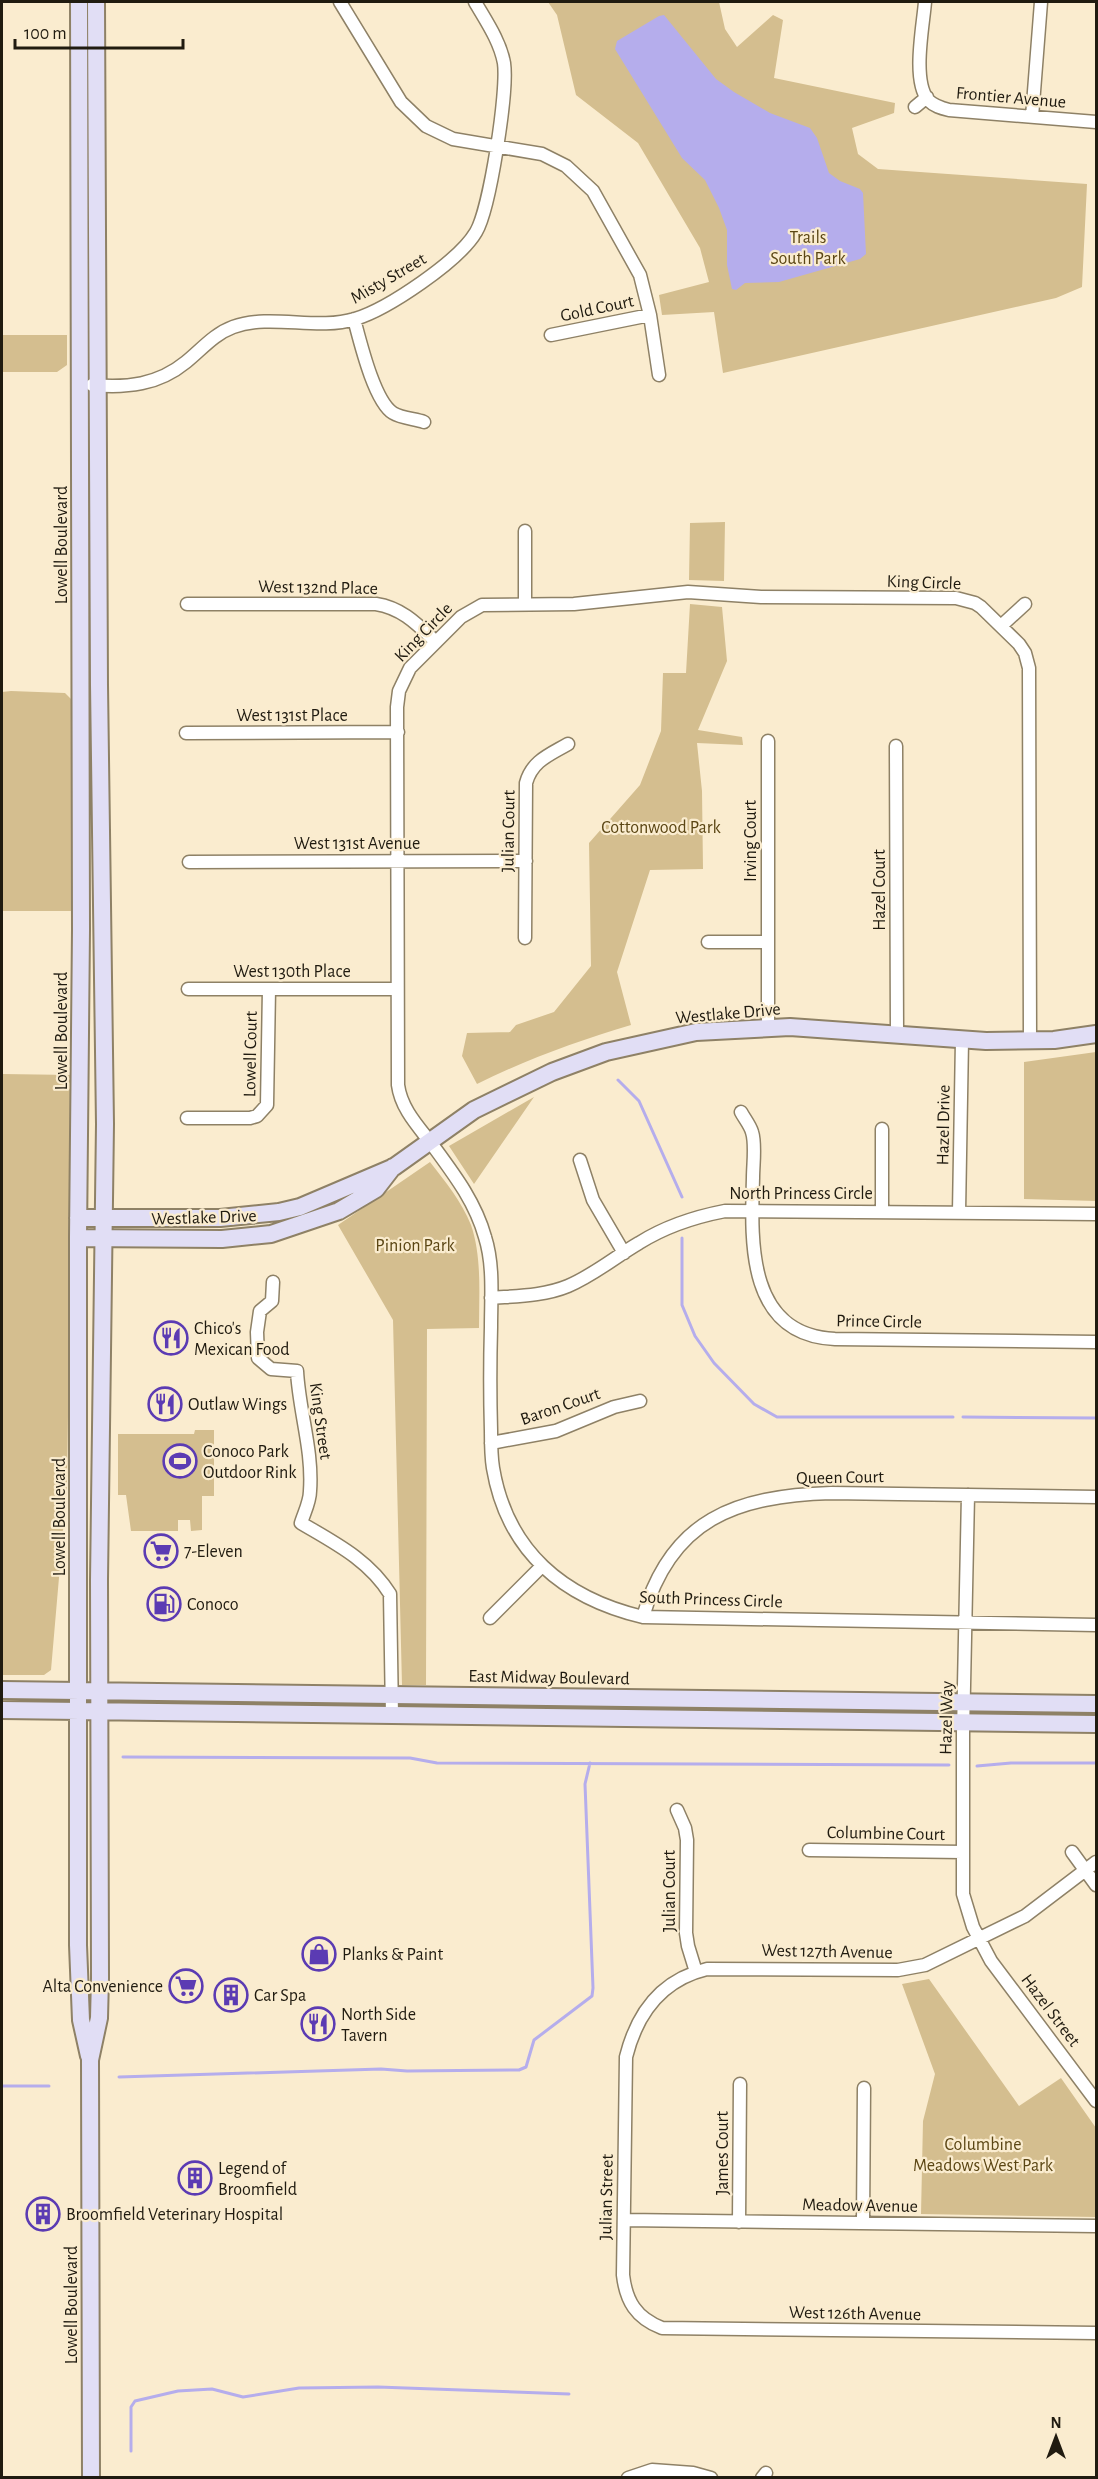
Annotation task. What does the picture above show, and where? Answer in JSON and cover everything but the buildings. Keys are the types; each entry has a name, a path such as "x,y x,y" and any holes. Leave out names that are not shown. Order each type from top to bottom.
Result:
{"main road":[{"name":"Lowell Boulevard","path":"79,2 100,770 105,1124 100,1691 101,1950 99,2018 90,2060 91,2478"},
{"name":"Lowell Boulevard","path":"90,2060 81,2020 78,1218 81,1064 80,687 89,385 96,2"},
{"path":"80,687 91,689 93,695 94,744 100,770"},
{"name":"Westlake Drive","path":"78,1238 222,1239 271,1234 339,1211 376,1189 394,1167 429,1140 474,1110 519,1086 606,1052 696,1032 790,1027 962,1040 1030,1041 1096,1034"},
{"name":"Westlake Drive","path":"78,1218 220,1218 279,1212 328,1197 394,1167"},
{"path":"78,1285 90,1348 95,1357 102,1358"},
{"name":"East Midway Boulevard","path":"2,1690 1096,1704"},
{"path":"2,1710 1096,1724"},
{"path":"79,1867 91,1874 90,1922 101,1950"}],"street":[{"path":"340,2 402,102 416,118 438,134 453,140 534,152 556,160 580,177 594,191 640,275 650,315 659,375"},
{"name":"Misty Street","path":"89,385 129,386 162,378 223,332 247,323 333,322 354,319 433,275 464,250 476,232 486,209 503,92 504,64 496,39 475,2"},
{"path":"915,107 927,97 921,87 919,74 925,2"},
{"path":"1032,117 1041,2"},
{"name":"Frontier Avenue","path":"927,97 936,106 949,110 1096,122"},
{"name":"Gold Court","path":"551,335 650,315"},
{"path":"354,319 370,373 385,402 392,412 424,422"},
{"path":"525,531 525,604"},
{"name":"King Circle","path":"429,1140 400,1097 397,989 398,707 403,680 410,668 461,617 482,605 574,604 688,592 761,597 956,598 975,603 1019,644 1025,653 1029,668 1030,1041"},
{"name":"West 132nd Place","path":"187,604 376,604 404,613 436,642"},
{"path":"1001,626 1025,604"},
{"name":"West 131st Place","path":"186,733 398,732"},
{"name":"Irving Court","path":"768,741 768,1027"},
{"name":"Julian Court","path":"525,938 526,783 538,761 567,744"},
{"name":"Hazel Court","path":"896,747 897,1034"},
{"name":"West 131st Avenue","path":"189,862 526,861"},
{"path":"708,942 768,942"},
{"name":"West 130th Place","path":"188,989 397,989"},
{"name":"Lowell Court","path":"187,1118 250,1118 257,1116 267,1106 269,989"},
{"name":"Hazel Drive","path":"959,1212 962,1040"},
{"name":"Prince Circle","path":"741,1112 753,1133 754,1258 769,1301 776,1314 786,1324 806,1335 835,1339 1096,1342"},
{"path":"882,1129 882,1211"},
{"name":"South Princess Circle","path":"429,1140 476,1209 486,1240 491,1298 492,1465 502,1506 510,1525 525,1546 542,1566 570,1589 620,1612 643,1617 1096,1625"},
{"path":"580,1160 596,1205 624,1253"},
{"name":"North Princess Circle","path":"491,1298 537,1294 566,1287 599,1270 656,1233 685,1220 725,1211 1096,1214"},
{"name":"King Street","path":"273,1282 272,1300 260,1311 257,1332 258,1358 271,1370 297,1371 298,1393 309,1448 310,1493 301,1522 365,1563 381,1579 390,1594 392,1715"},
{"name":"Baron Court","path":"491,1443 556,1431 614,1407 640,1401"},
{"name":"Queen Court","path":"643,1617 656,1577 676,1548 699,1527 740,1507 796,1494 1096,1497"},
{"name":"Hazel Way","path":"968,1495 963,1722 963,1894 973,1927 980,1939"},
{"path":"490,1618 542,1566"},
{"name":"Julian Court","path":"676,1810 685,1828 687,1840 686,1933 696,1972"},
{"name":"Columbine Court","path":"809,1850 963,1852"},
{"path":"1072,1852 1096,1885"},
{"name":"West 127th Avenue","path":"625,2097 626,2057 643,2011 662,1992 696,1972 707,1969 753,1968 913,1969 1025,1916 1096,1862"},
{"name":"Hazel Street","path":"980,1939 991,1961 1096,2101"},
{"name":"James Court","path":"739,2222 740,2084"},
{"path":"863,2223 864,2088"},
{"name":"Julian Street","path":"625,2097 623,2275 628,2297"},
{"name":"Meadow Avenue","path":"624,2220 1096,2226"},
{"name":"West 126th Avenue","path":"628,2297 634,2310 646,2321 662,2328 1096,2333"},
{"path":"628,2478 652,2470 693,2473 711,2478"}],"green space":[{"name":"Trails South Park","path":"548,2 719,2 725,29 737,47 773,15 783,20 774,78 895,103 894,113 852,128 858,154 878,169 1087,184 1082,287 1056,298 723,373 714,312 662,315 659,295 709,282 700,248 638,143 576,95 557,15"},
{"path":"2,335 67,335 67,365 57,372 2,372"},
{"path":"725,522 724,581 689,580 690,523"},
{"name":"Cottonwood Park","path":"690,604 722,607 727,661 698,730 742,737 743,745 697,743 702,791 703,869 650,870 617,972 631,1025 553,1051 477,1084 462,1056 467,1033 510,1032 516,1025 554,1012 591,966 589,843 640,785 661,731 663,673 686,673"},
{"path":"2,692 65,693 73,701 73,911 2,911"},
{"path":"1096,1052 1096,1201 1024,1199 1024,1062"},
{"path":"2,1074 73,1075 67,1485 51,1670 44,1675 2,1675"},
{"path":"534,1097 474,1184 449,1146"},
{"name":"Pinion Park","path":"430,1162 458,1200 475,1237 478,1263 479,1328 427,1329 426,1685 402,1685 393,1320 338,1225"},
{"path":"195,1430 214,1430 214,1496 202,1496 202,1530 191,1531 190,1520 178,1520 178,1531 131,1531 126,1495 118,1495 118,1434 194,1434"},
{"name":"Columbine Meadows West Park","path":"929,1979 1019,2106 1061,2078 1096,2128 1096,2217 921,2214 923,2121 935,2074 902,1984"}],"shaded area":[{"path":"664,15 716,79 770,113 810,128 817,138 829,173 840,181 860,189 863,193 866,254 860,259 779,282 745,283 736,290 732,289 727,265 727,230 719,208 705,180 682,158 615,49 617,41"}],"waterway":[{"path":"618,1080 639,1101 682,1197"},
{"path":"682,1238 682,1305 695,1336 714,1363 754,1404 777,1417 953,1417"},
{"path":"963,1417 1096,1418"},
{"path":"123,1757 410,1758 437,1763 949,1765"},
{"path":"119,2077 381,2069 407,2071 519,2070 526,2067 534,2040 592,1996 585,1784 590,1763"},
{"path":"977,1766 1011,1763 1096,1763"},
{"path":"2,2086 49,2086"},
{"path":"131,2451 131,2407 135,2401 178,2391 212,2389 243,2397 299,2388 378,2387 569,2394"}],"place":[{"name":"Chico's Mexican Food","path":"171,1338"},
{"name":"Outlaw Wings","path":"165,1404"},
{"name":"Conoco Park Outdoor Rink","path":"180,1461"},
{"name":"7-Eleven","path":"161,1551"},
{"name":"Conoco","path":"164,1604"},
{"name":"Planks & Paint","path":"319,1954"},
{"name":"Alta Convenience","path":"186,1986"},
{"name":"Car Spa","path":"231,1995"},
{"name":"North Side Tavern","path":"318,2024"},
{"name":"Legend of Broomfield","path":"195,2178"},
{"name":"Broomfield Veterinary Hospital","path":"43,2214"}]}
